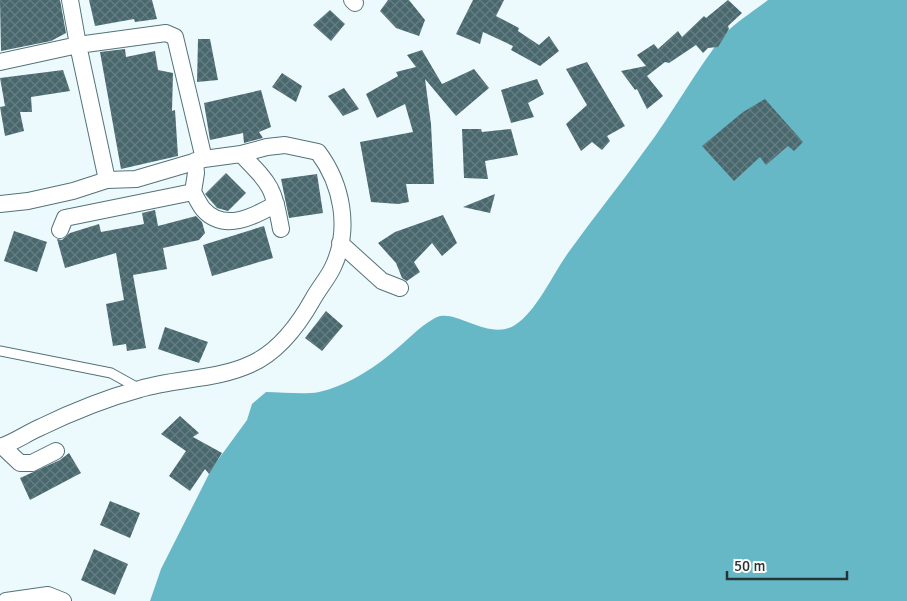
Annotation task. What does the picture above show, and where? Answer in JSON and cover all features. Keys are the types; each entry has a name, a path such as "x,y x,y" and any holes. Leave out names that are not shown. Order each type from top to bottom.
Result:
{"street":[{"path":"70,0 107,180"},
{"path":"0,62 78,45 166,33 175,37 199,160 193,192 203,210 217,218 234,222 249,220 276,204"},
{"path":"0,204 55,195 107,180 136,178 199,160 284,145 318,152 334,178 341,196 340,243 333,267 300,322 275,347 252,364 229,371 140,389 80,410 1,446 20,463 32,463 56,452"},
{"path":"241,154 269,184 275,194 281,229"},
{"path":"60,230 65,218 193,192"},
{"path":"340,243 382,281 400,288"},
{"path":"6,601 48,595 63,601"}],"lane":[{"path":"0,351 111,373 140,389"}],"water":[{"path":"768,0 907,0 907,601 150,601 161,569 212,468 247,420 252,404 266,392 313,393 347,382 380,362 422,326 435,318 443,316 452,317 494,330 505,329 523,319 537,302 568,253 655,136 703,63 724,35"}],"building":[{"path":"0,0 60,0 66,33 51,41 1,51"},
{"path":"89,0 152,0 157,19 135,22 134,19 95,26"},
{"path":"388,0 409,0 425,20 419,36 396,28 380,11"},
{"path":"473,0 504,0 496,16 519,28 518,31 539,45 549,36 559,51 540,66 511,50 513,46 483,32 480,44 456,34"},
{"path":"728,0 742,13 728,26 729,29 718,47 708,48 703,53 696,45 669,63 665,62 647,76 663,96 647,109 637,89 635,90 621,71 646,66 637,55 654,44 658,49 678,31 682,37 704,16 706,18"},
{"path":"330,10 345,24 331,41 313,25"},
{"path":"198,39 210,39 218,80 197,82"},
{"path":"125,49 126,57 155,51 158,70 173,73 172,111 175,110 178,156 121,169 100,52"},
{"path":"422,50 442,84 474,69 489,88 456,116 425,79 431,124 434,184 406,184 409,202 398,204 371,202 360,142 413,132 405,104 377,118 366,94 398,76 396,72 416,67 407,55"},
{"path":"587,62 625,126 607,136 610,141 602,150 592,142 581,151 566,124 587,105 566,69"},
{"path":"63,70 70,91 31,97 32,112 20,112 24,131 5,136 0,107 5,106 0,78"},
{"path":"282,73 302,86 296,102 272,87"},
{"path":"537,79 544,94 528,103 534,117 511,123 501,90"},
{"path":"344,88 359,109 343,116 328,96"},
{"path":"261,90 271,127 259,132 263,138 244,143 243,133 210,140 204,103"},
{"path":"765,99 803,142 794,151 788,146 766,165 760,157 734,181 702,146 743,112"},
{"path":"462,129 481,129 482,132 511,129 518,155 485,161 488,179 464,178"},
{"path":"226,173 246,193 228,211 217,208 205,194"},
{"path":"317,174 323,213 289,218 281,179"},
{"path":"495,194 490,213 463,207"},
{"path":"155,210 158,226 196,216 202,222 205,233 199,240 163,248 167,269 133,275 146,348 127,351 126,344 113,346 106,304 124,300 116,253 65,268 57,239 62,240 70,233 99,224 101,232 144,224 142,213"},
{"path":"443,215 457,243 442,256 432,243 414,262 420,272 407,281 402,278 396,263 378,243 395,232"},
{"path":"264,226 273,258 212,276 203,245"},
{"path":"14,231 47,242 37,272 4,261"},
{"path":"326,311 343,326 322,351 305,338"},
{"path":"165,327 208,342 199,363 158,349"},
{"path":"180,416 199,433 193,437 222,453 209,474 205,469 190,491 169,476 186,451 161,434"},
{"path":"69,453 81,473 30,500 20,478 60,460"},
{"path":"110,501 140,513 130,538 100,525"},
{"path":"94,549 128,564 115,595 81,580"}]}
